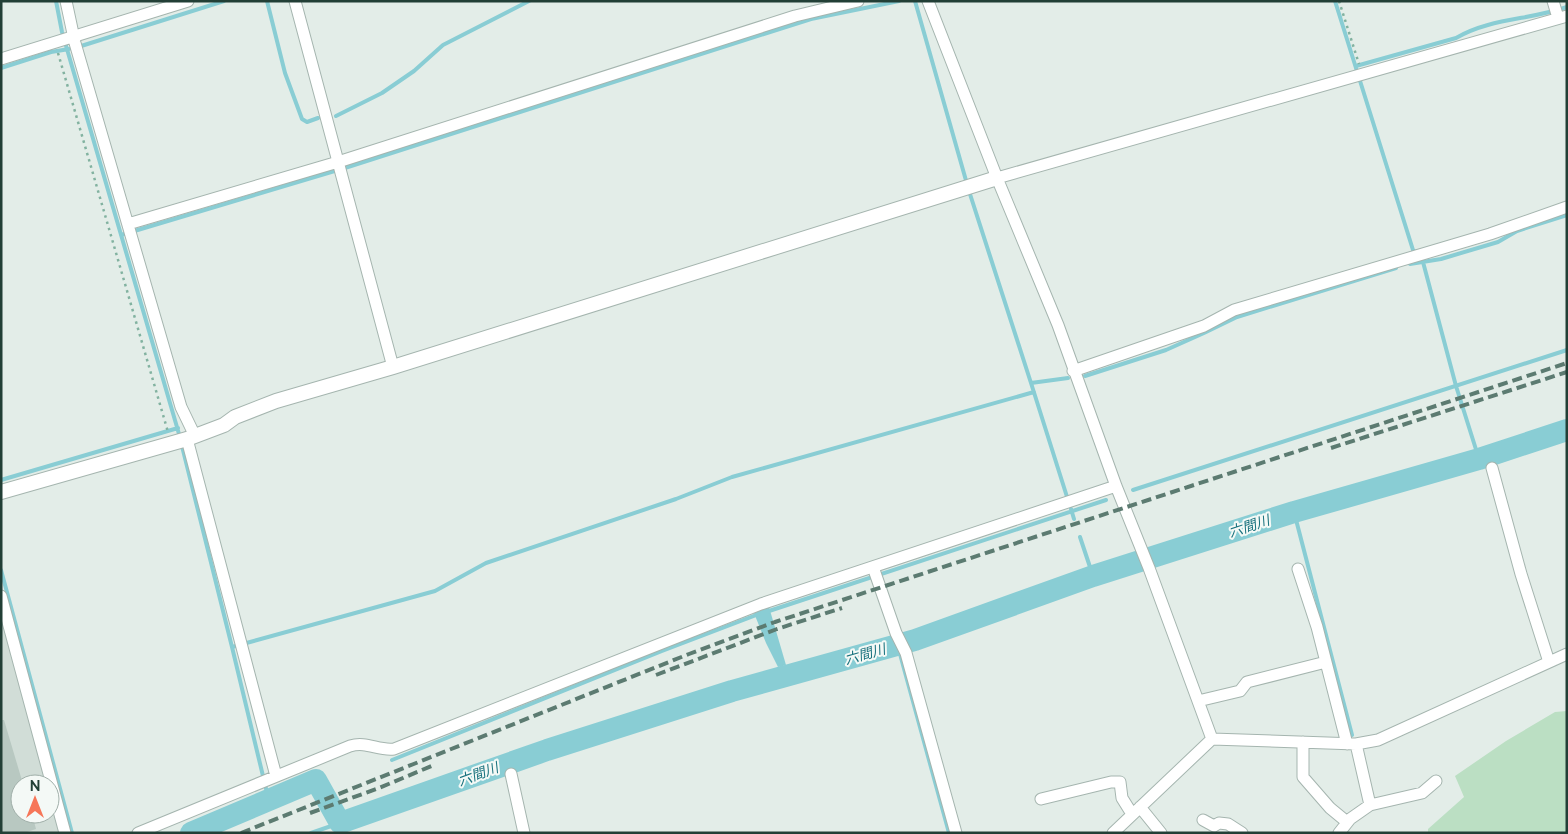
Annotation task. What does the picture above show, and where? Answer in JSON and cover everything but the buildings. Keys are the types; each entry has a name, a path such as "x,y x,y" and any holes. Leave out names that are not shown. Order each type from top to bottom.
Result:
{"street":[{"path":"66,1 74,42 181,407 185,439 242,645 274,777"},
{"path":"1,59 57,42 74,42 188,1"},
{"path":"294,1 393,367"},
{"path":"129,230 340,167 786,18 858,1"},
{"path":"928,1 997,178 1058,325 1073,371 1212,739"},
{"path":"1,492 185,439 224,425 235,417 276,401 393,367 969,186 1358,76 1460,45 1558,11"},
{"path":"1073,371 1204,326 1234,310 1490,234 1567,207"},
{"path":"1492,468 1521,574 1549,662"},
{"path":"138,833 360,743 388,750 394,749 761,604 875,573 1116,486"},
{"path":"1298,569 1317,626 1326,662 1370,805"},
{"path":"875,573 896,634 906,653 956,833"},
{"path":"1,596 65,833"},
{"path":"1112,833 1212,739 1352,744 1378,740 1567,654"},
{"path":"1198,701 1240,691 1247,682 1326,662"},
{"path":"1303,742 1302,776 1330,808 1347,822"},
{"path":"511,774 524,833"},
{"path":"1338,833 1347,822 1370,805 1422,793 1436,781"},
{"path":"1041,799 1111,782 1120,782 1122,798 1161,833"},
{"path":"1203,820 1214,826 1219,823 1228,824 1242,833"}],"path":[{"path":"1339,1 1358,63"},
{"path":"59,56 166,426"}],"shaded area":[{"path":"1,616 43,774 10,774 10,824 57,824 59,833 1,833"}],"green space":[{"path":"1567,711 1567,833 1428,833 1428,829 1464,797 1455,776 1506,741 1555,712"}],"water":[{"path":"769,607 786,665 778,667 754,613"}],"waterway":[{"path":"56,1 62,32 179,434 232,647"},
{"path":"78,47 224,1"},
{"path":"267,1 285,73 302,119 307,122 318,118"},
{"path":"336,116 382,93 414,71 443,45 529,1"},
{"path":"121,235 348,167 811,19 899,1"},
{"path":"915,1 967,184"},
{"path":"1335,1 1413,250 1417,254"},
{"path":"1356,66 1456,38 1469,31 1496,23 1567,7"},
{"path":"1,68 51,52 69,49"},
{"path":"969,191 1031,383"},
{"path":"1410,264 1441,259 1498,242 1517,231 1567,215"},
{"path":"1423,262 1456,386 1479,459"},
{"path":"1085,376 1166,350 1237,317 1396,268"},
{"path":"1133,490 1567,350"},
{"path":"1068,378 1031,383 1068,500"},
{"path":"269,801 232,647 435,591 486,563 676,499 732,477 1034,392"},
{"path":"1,480 178,428"},
{"name":"六間川","path":"191,833 316,780 340,823 547,750 732,691 915,640 1093,576 1294,512 1479,459 1567,430"},
{"path":"766,612 1106,500"},
{"path":"1071,509 1074,519"},
{"path":"1294,512 1352,735"},
{"path":"1080,537 1093,576"},
{"path":"1,570 72,833"},
{"path":"392,760 759,614"},
{"path":"900,654 949,833"},
{"path":"780,662 785,676"},
{"path":"311,833 340,823"}],"railway":[{"path":"241,833 689,654 775,622 1567,363"},
{"path":"1331,448 1567,372"},
{"path":"656,675 777,629 842,608"},
{"path":"310,813 379,788 434,765"}]}
